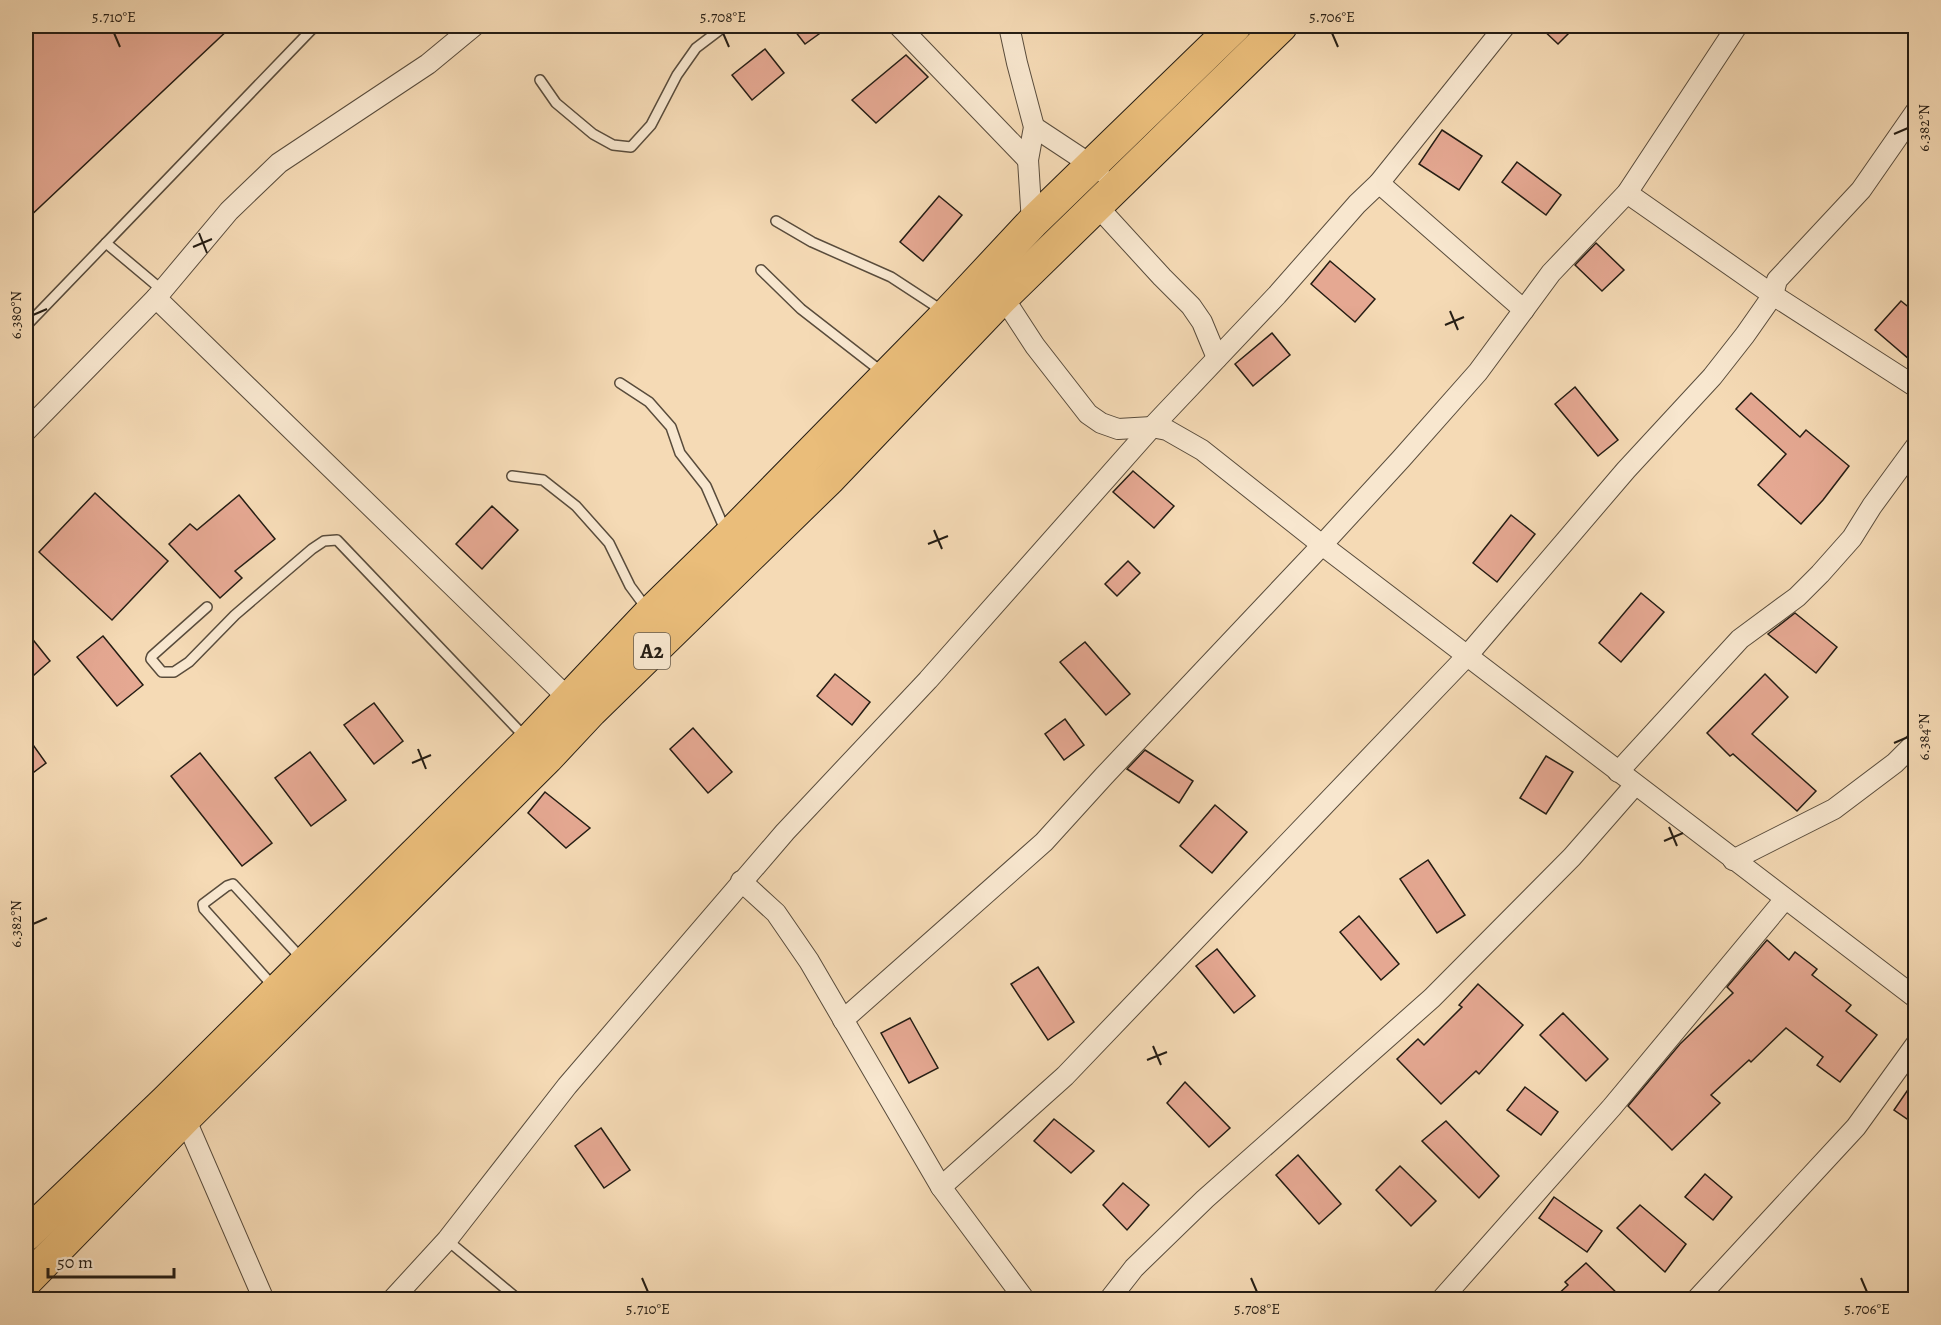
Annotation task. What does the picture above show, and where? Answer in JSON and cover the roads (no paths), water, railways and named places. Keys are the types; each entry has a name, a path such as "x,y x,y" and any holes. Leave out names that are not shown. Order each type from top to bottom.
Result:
{"highway":[{"name":"A2","path":"26,1235 166,1101 529,741 650,613 947,314 1032,223 1235,26"},
{"name":"A2","path":"26,1281 184,1118 547,758 591,711 830,478 1003,297 1281,26"}],"street":[{"path":"26,431 159,294 229,211 279,163 428,64 474,26"},
{"path":"899,26 1028,160"},
{"path":"392,1299 447,1240 567,1086 741,881 928,680 1152,427 1379,183 1505,26"},
{"path":"843,1020 1044,842 1322,545 1478,372 1551,273 1627,193 1737,26"},
{"path":"1007,27 1034,127 1028,160 1032,223"},
{"path":"941,1187 1065,1076 1467,656 1626,470 1712,377 1773,295 1778,280 1862,190 1916,111"},
{"path":"1034,127 1093,166 1106,197 1161,277 1191,306 1202,322 1217,358"},
{"path":"1379,183 1524,309"},
{"path":"1627,193 1773,295 1916,387"},
{"path":"159,294 568,698"},
{"path":"1003,297 1035,346 1088,414 1101,423 1118,429 1152,427 1167,430 1202,450 1322,545 1916,998"},
{"path":"1618,772 1740,639 1797,597 1820,574 1852,538 1872,506 1916,446"},
{"path":"1733,860 1834,809 1894,763 1916,742"},
{"path":"1109,1299 1134,1268 1205,1199 1432,998 1572,857 1635,785"},
{"path":"741,881 776,913 809,961 941,1187 1025,1299"},
{"path":"1442,1299 1612,1107 1785,899"},
{"path":"1696,1299 1856,1127 1916,1044"},
{"path":"184,1118 264,1299"}],"lane":[{"path":"26,326 315,26"},
{"path":"540,80 556,103 593,134 613,145 631,147 651,125 677,75 696,48 725,26"},
{"path":"776,221 812,242 891,277 947,314"},
{"path":"106,243 159,294"},
{"path":"761,270 801,309 886,376"},
{"path":"620,383 649,402 671,427 680,453 706,486 728,537"},
{"path":"512,476 543,480 576,506 609,543 630,586 650,613"},
{"path":"207,607 152,656 151,659 162,672 174,672 189,662 235,615 312,549 324,541 337,540 529,741"},
{"path":"277,990 204,909 203,904 233,884 305,963"},
{"path":"447,1240 519,1299"}]}
